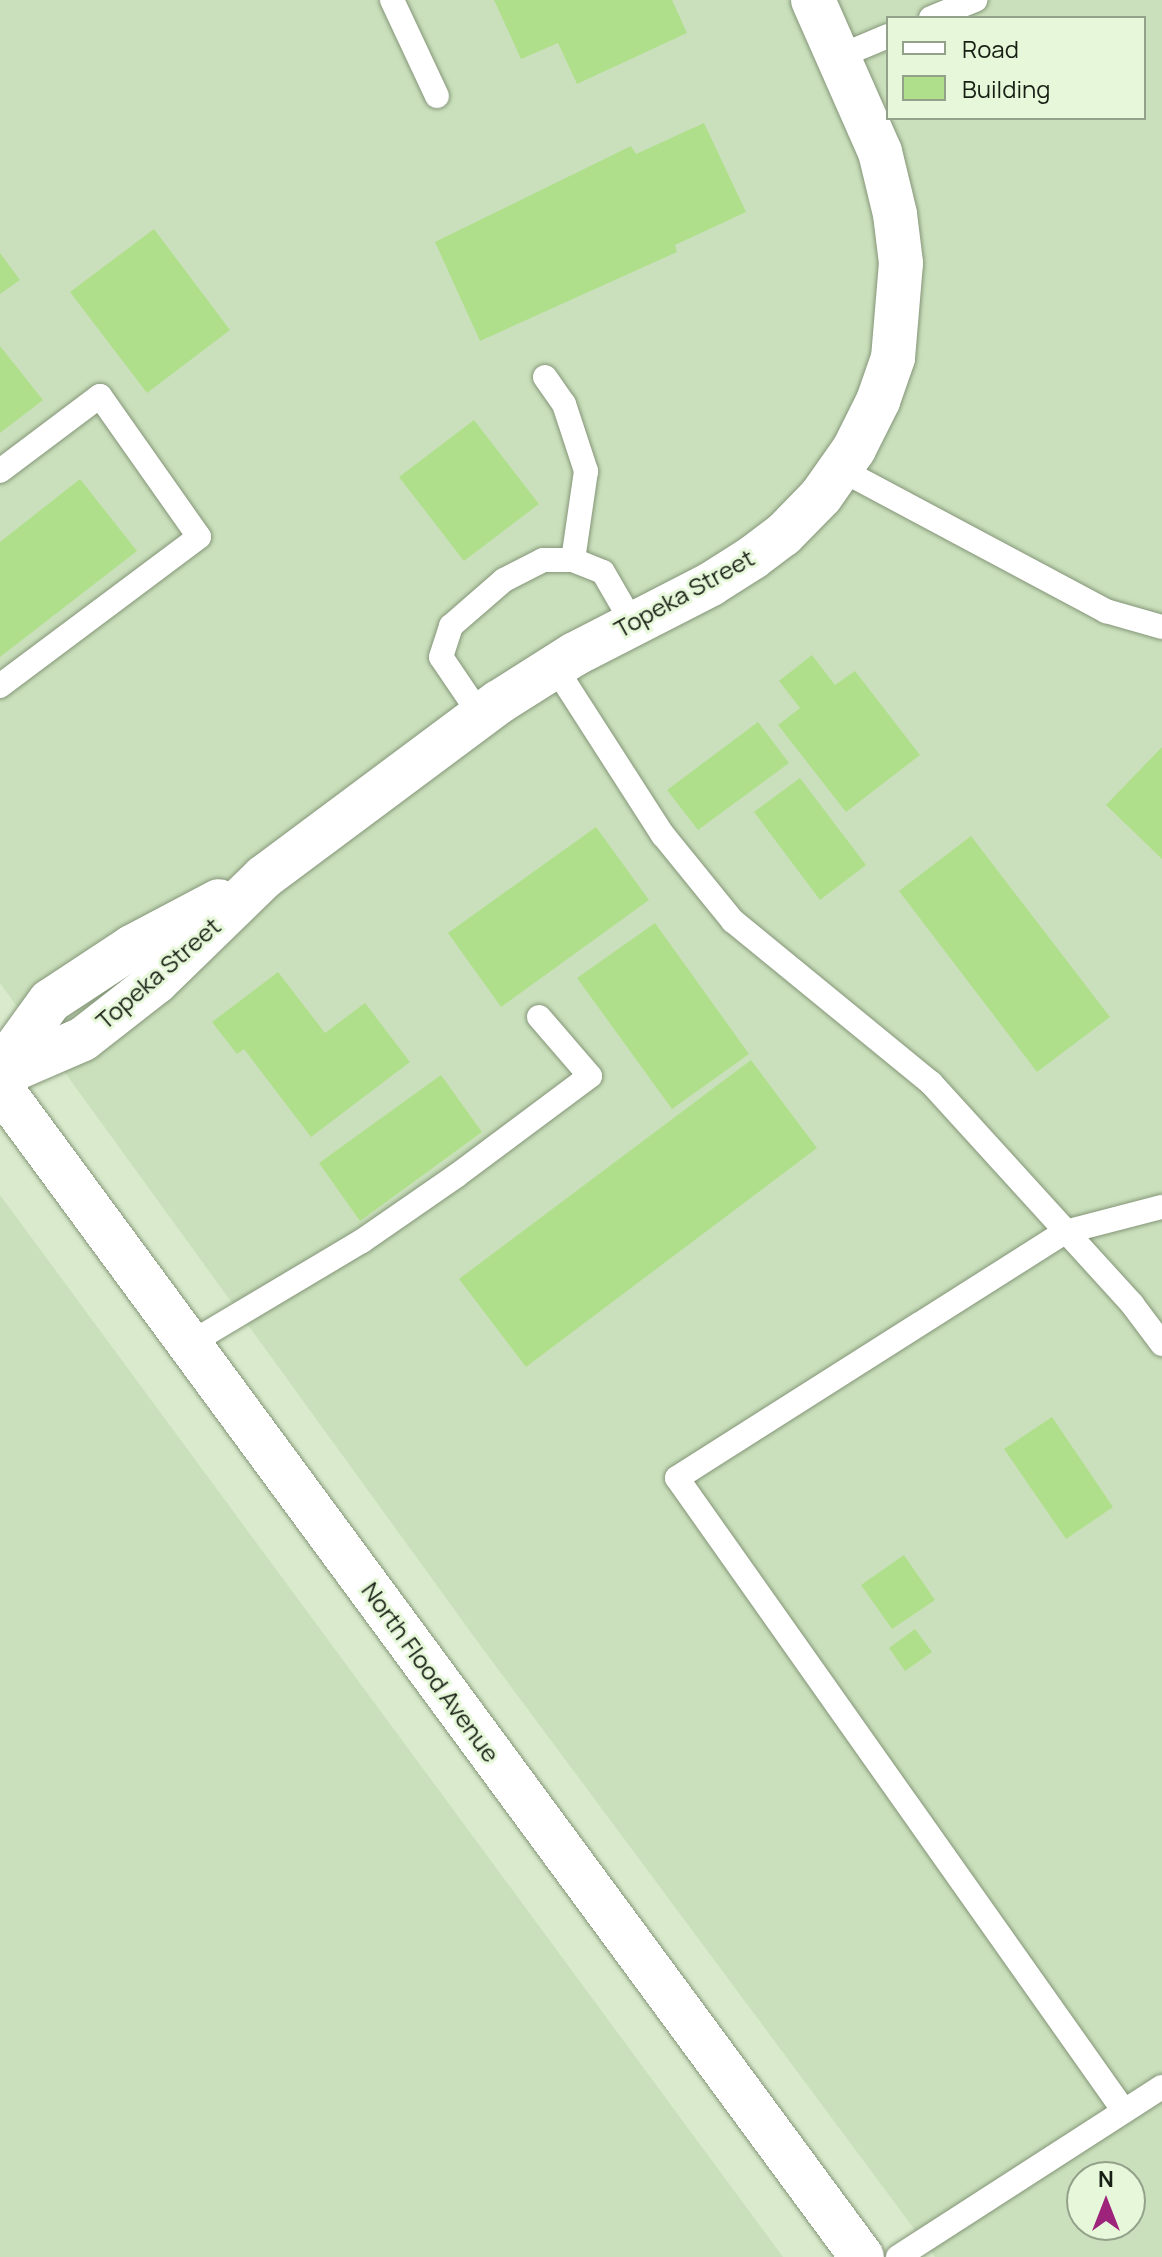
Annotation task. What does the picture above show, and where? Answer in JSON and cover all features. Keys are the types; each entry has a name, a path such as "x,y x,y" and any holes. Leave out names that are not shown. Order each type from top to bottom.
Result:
{"street":[{"name":"Topeka Street","path":"0,1072 50,1001 132,947 264,877 481,716 555,667 632,622 711,584 763,551 783,535 840,469 878,401 893,358 901,263 895,214 880,152 813,0"},
{"name":"North Flood Avenue","path":"0,1087 862,2257"}],"lane":[{"path":"392,0 437,96"},
{"path":"936,16 975,0"},
{"path":"838,57 886,37"},
{"path":"545,377 564,404 586,471 573,560"},
{"path":"0,471 100,396 199,537 0,686"},
{"path":"840,469 1106,611 1162,627"},
{"path":"481,716 441,657 451,626 504,580 543,560 573,560 603,572 632,622"},
{"path":"555,667 663,835 733,921 931,1083 1132,1304 1162,1344"},
{"path":"189,1344 362,1241 456,1176 590,1076 539,1017"},
{"path":"1124,2111 677,1478 1065,1232 1162,1207"},
{"path":"898,2257 1162,2087"}],"shaded area":[{"path":"0,0 1162,0 1162,2257 935,2257 480,1645 0,983"},
{"path":"0,1195 783,2257 0,2257"}],"building":[{"path":"494,0 672,0 687,33 577,84 558,43 521,59"},
{"path":"704,123 746,212 675,245 677,252 480,341 435,242 631,146 636,154"},
{"path":"154,229 230,330 147,393 70,292"},
{"path":"0,253 20,280 0,294"},
{"path":"0,346 43,400 0,433"},
{"path":"474,420 539,504 464,561 399,477"},
{"path":"80,479 137,551 0,657 0,542"},
{"path":"812,655 835,685 855,671 920,755 846,812 778,725 800,708 779,681"},
{"path":"758,722 789,763 698,830 667,790"},
{"path":"1162,747 1162,859 1106,805"},
{"path":"800,778 866,865 820,900 754,812"},
{"path":"596,827 649,900 501,1007 448,933"},
{"path":"971,836 1110,1017 1037,1072 899,891"},
{"path":"655,923 749,1054 672,1109 577,978"},
{"path":"278,972 325,1033 365,1003 410,1062 311,1137 244,1049 237,1054 212,1022"},
{"path":"751,1060 817,1148 526,1367 459,1279"},
{"path":"441,1075 482,1132 360,1221 319,1163"},
{"path":"1052,1417 1113,1507 1066,1539 1004,1449"},
{"path":"904,1555 935,1600 892,1629 861,1585"},
{"path":"915,1629 932,1652 905,1671 889,1648"}]}
